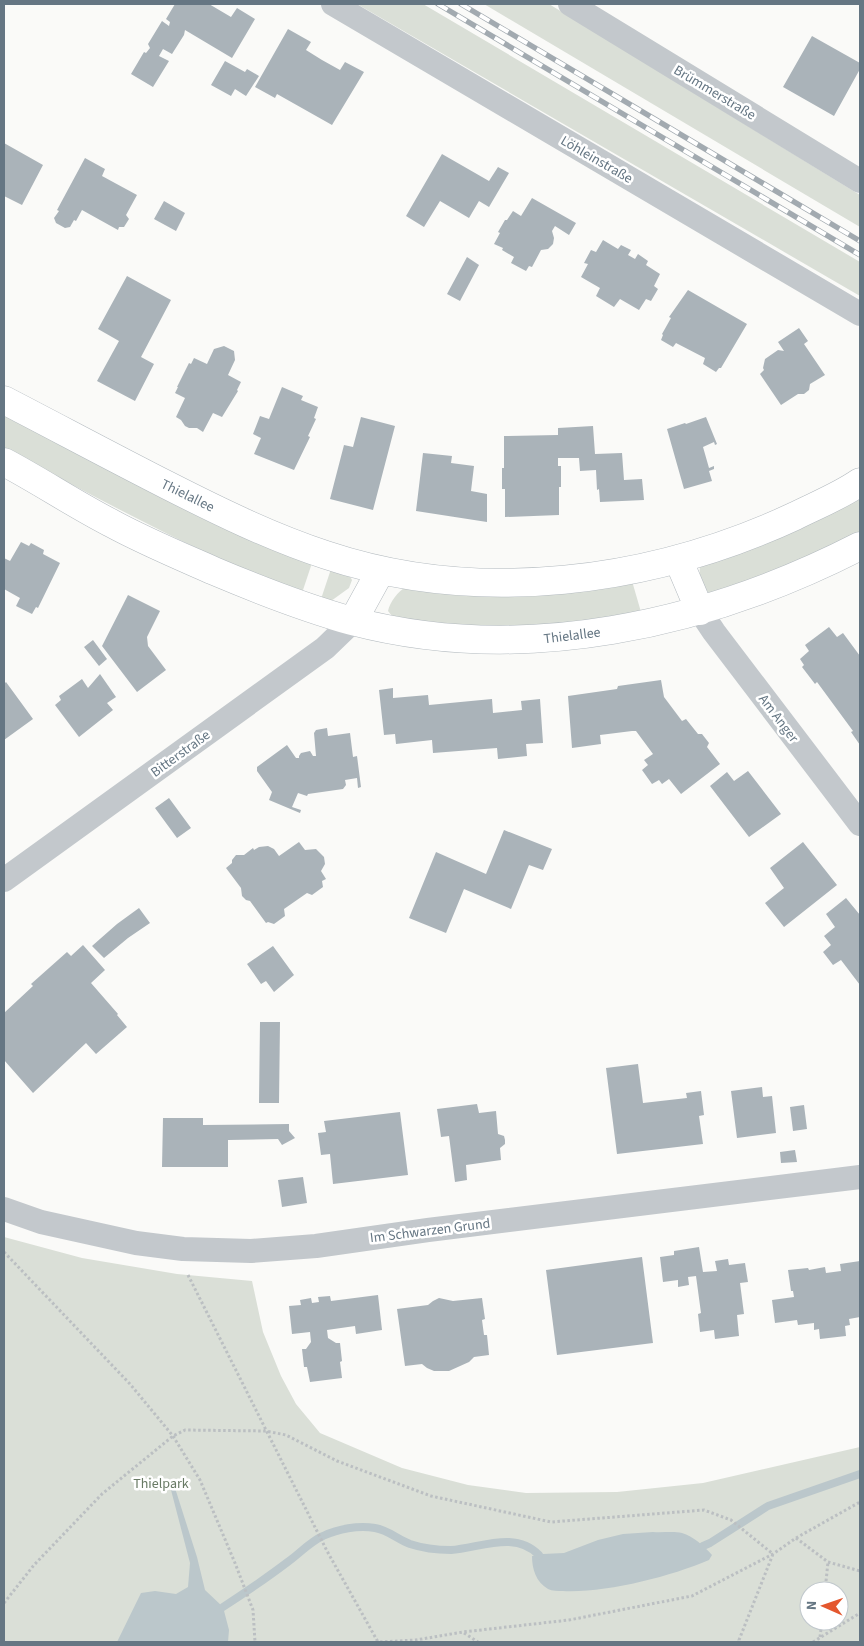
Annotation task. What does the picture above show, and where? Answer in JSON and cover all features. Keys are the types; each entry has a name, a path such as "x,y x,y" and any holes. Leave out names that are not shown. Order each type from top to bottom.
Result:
{"main road":[{"name":"Thielallee","path":"4,400 219,511 277,536 326,555 380,570 444,580 549,581 626,571 678,559 705,551 779,523 860,482"},
{"name":"Thielallee","path":"4,462 110,523 183,558 289,601 353,621 402,631 454,637 505,640 542,638 616,629 700,611 776,584 833,560 860,546"},
{"path":"678,559 700,611"},
{"path":"353,621 380,570"}],"street":[{"name":"Löhleinstraße","path":"333,4 860,314"},
{"name":"Brümmerstraße","path":"570,4 860,181"},
{"name":"Am Anger","path":"700,611 860,824"},
{"name":"Bitterstraße","path":"4,880 326,648 353,621"},
{"name":"Im Schwarzen Grund","path":"4,1209 41,1222 136,1243 183,1249 251,1251 316,1246 428,1230 860,1177"}],"path":[{"path":"4,1252 130,1384 173,1436 200,1480 235,1563 253,1610 255,1642"},
{"path":"184,1268 327,1551 379,1642 416,1640 463,1632 569,1620 692,1596 773,1554 796,1538 860,1502"},
{"path":"4,1604 34,1565 102,1494 173,1436 185,1430 266,1431 286,1435 336,1461 431,1496 551,1522 704,1510 731,1520 773,1554"},
{"path":"796,1538 828,1562 860,1571"},
{"path":"740,1642 739,1640 773,1554"},
{"path":"826,1581 828,1562"},
{"path":"813,1642 860,1613"},
{"path":"820,1637 821,1631"},
{"path":"463,1632 478,1642"}],"green space":[{"path":"357,4 423,4 860,262 860,296"},
{"path":"484,4 549,4 860,195 860,227"},
{"path":"4,412 312,563 302,593 263,578 188,544 4,448"},
{"path":"860,495 860,532 767,574 709,593 701,580 701,565"},
{"path":"331,569 349,575 352,580 349,588 331,601 321,599"},
{"path":"632,581 641,612 581,622 519,626 476,626 413,620 392,616 388,611 395,597 406,587"},
{"name":"Thielpark","path":"4,1237 82,1258 177,1274 252,1281 263,1332 281,1376 296,1404 320,1433 402,1468 468,1485 526,1493 617,1492 703,1483 860,1447 860,1642 4,1642"}],"shaded area":[{"path":"175,1488 197,1557 205,1590 223,1607 229,1630 228,1642 117,1642 141,1593 155,1591 176,1594 188,1587 190,1563 171,1490"},
{"path":"653,1532 686,1534 712,1555 709,1560 657,1578 618,1587 580,1591 550,1590 540,1583 534,1570 532,1556 564,1553 598,1540 623,1534"}],"building":[{"path":"175,4 209,4 231,17 237,8 255,19 232,58 185,30 184,35 172,54 163,49 159,56 169,61 153,87 131,74 144,52 146,53 150,48 148,44 162,21 169,26 170,22 166,19"},
{"path":"288,29 311,42 306,50 322,60 340,70 345,62 364,72 332,125 277,94 275,98 255,87"},
{"path":"812,36 860,63 860,69 834,116 783,87"},
{"path":"225,61 245,72 247,69 259,76 246,96 235,89 231,96 211,85"},
{"path":"4,143 43,165 22,205 4,196"},
{"path":"442,154 489,181 498,167 509,173 489,207 479,201 469,218 440,201 424,227 406,216"},
{"path":"85,158 105,169 102,176 137,195 126,215 129,219 124,227 119,227 118,230 82,210 70,227 65,228 56,223 54,218 59,211 57,210"},
{"path":"532,198 576,223 569,235 555,226 552,231 553,244 548,249 541,250 532,267 529,266 526,271 511,263 514,257 502,250 503,248 494,244 505,220 513,211 521,216"},
{"path":"164,201 185,213 176,231 154,219"},
{"path":"603,240 618,249 621,245 631,250 628,255 635,259 638,254 648,261 646,265 660,274 654,286 658,289 651,301 646,299 639,310 620,299 614,307 596,296 600,288 581,277 588,264 584,263 591,250 596,252"},
{"path":"467,257 479,265 460,301 447,294"},
{"path":"127,276 171,300 141,357 154,364 135,401 97,381 119,341 98,329"},
{"path":"688,290 747,324 721,368 716,372 703,364 705,358 676,343 673,347 661,340 662,334 671,318 669,317"},
{"path":"799,328 808,341 804,344 825,375 810,384 809,390 804,394 798,394 781,405 760,374 764,370 765,359 778,350 784,351 778,342"},
{"path":"224,346 234,351 235,360 228,375 241,382 238,391 222,417 213,413 203,432 197,428 189,428 176,417 185,398 175,393 177,387 189,363 191,364 194,358 207,364 214,349"},
{"path":"282,387 303,396 301,400 318,407 314,418 316,419 308,436 310,437 294,470 254,454 261,438 253,434 260,416 269,419"},
{"path":"361,417 395,426 373,510 330,499 344,445 353,447"},
{"path":"706,417 717,444 715,445 714,442 703,447 709,468 714,466 714,469 709,471 712,481 684,489 667,429"},
{"path":"593,426 595,454 622,453 624,480 642,479 644,500 600,502 596,470 580,471 579,458 558,458 558,466 561,466 559,515 505,517 505,489 502,489 504,436 558,435 558,428"},
{"path":"423,453 452,456 451,463 474,466 471,491 487,494 487,522 416,511"},
{"path":"21,542 29,546 31,543 44,550 43,554 60,563 38,608 36,607 32,614 16,606 20,598 4,589 4,558 10,561"},
{"path":"128,595 160,611 147,637 148,646 166,670 137,692 102,646"},
{"path":"829,627 837,637 843,633 860,656 860,745 851,732 853,731 817,682 815,684 802,667 804,665 800,659 809,651 805,645"},
{"path":"93,640 107,659 99,666 84,647"},
{"path":"100,674 116,697 107,703 113,710 79,737 55,705 61,700 59,696 82,679 88,688"},
{"path":"661,680 664,697 682,721 686,719 698,734 702,734 709,743 707,747 720,764 681,794 669,779 662,784 659,780 652,784 642,770 648,765 644,760 653,754 636,731 600,735 601,744 572,748 568,696"},
{"path":"6,682 33,719 4,740 4,684"},
{"path":"393,688 393,698 428,695 429,705 492,699 493,713 522,710 521,701 540,699 543,743 526,744 527,756 498,759 497,748 433,753 432,740 396,744 395,734 384,735 379,690"},
{"path":"327,728 328,736 350,733 353,757 357,756 361,787 358,788 357,778 345,780 346,785 343,789 308,794 307,796 298,793 292,807 301,810 300,813 269,800 272,792 257,771 257,767 287,745 296,758 299,758 301,753 310,751 313,756 316,756 314,733 316,730"},
{"path":"748,771 781,814 749,837 710,786 727,772 734,781"},
{"path":"169,798 191,828 177,838 155,808"},
{"path":"504,830 552,849 543,870 529,865 511,909 464,889 446,933 409,918 436,852 486,874"},
{"path":"299,842 305,850 316,849 324,857 325,864 321,871 326,879 322,881 323,887 312,895 307,893 284,909 285,916 274,924 266,923 250,901 242,896 241,888 226,868 232,863 236,855 244,855 253,848 254,850 259,847 268,846 274,849 279,856"},
{"path":"803,842 837,885 784,927 765,903 784,888 770,868"},
{"path":"846,898 860,915 860,985 841,960 833,965 823,952 831,945 824,936 835,927 826,914"},
{"path":"139,908 150,923 104,958 92,946"},
{"path":"83,945 105,970 91,983 127,1027 96,1054 86,1043 33,1093 4,1060 4,1013 33,986 31,984 67,952 71,956"},
{"path":"273,946 294,975 274,992 266,981 261,984 247,964"},
{"path":"260,1022 280,1022 279,1103 259,1103"},
{"path":"638,1064 643,1103 687,1098 686,1093 701,1091 704,1115 699,1116 703,1144 617,1154 606,1068"},
{"path":"762,1087 763,1097 772,1096 776,1133 737,1138 731,1091"},
{"path":"477,1104 479,1113 496,1111 498,1134 504,1136 505,1140 505,1144 500,1148 501,1160 466,1165 467,1180 455,1182 449,1136 441,1137 437,1109"},
{"path":"804,1105 807,1129 793,1131 790,1107"},
{"path":"400,1112 408,1175 333,1184 330,1154 321,1155 318,1133 326,1132 324,1121"},
{"path":"163,1118 203,1118 203,1125 289,1124 289,1131 295,1138 282,1145 278,1139 228,1140 228,1167 162,1167"},
{"path":"795,1150 797,1162 781,1163 780,1152"},
{"path":"303,1177 307,1203 282,1207 278,1180"},
{"path":"699,1247 703,1272 717,1271 715,1261 728,1259 729,1265 745,1263 748,1282 740,1283 744,1314 737,1315 739,1336 715,1339 714,1330 700,1332 698,1314 701,1313 696,1276 688,1277 689,1285 678,1287 678,1280 663,1282 660,1257 674,1255 674,1251"},
{"path":"642,1257 653,1343 557,1355 546,1270"},
{"path":"860,1261 860,1317 849,1319 850,1325 845,1326 846,1336 820,1339 819,1329 814,1330 814,1323 798,1325 797,1320 775,1323 772,1300 794,1297 793,1291 791,1291 788,1270 808,1268 809,1270 825,1267 826,1273 841,1271 840,1264"},
{"path":"378,1295 382,1330 356,1334 355,1326 327,1330 328,1338 336,1343 340,1343 342,1378 310,1382 307,1367 304,1367 302,1349 306,1349 311,1342 310,1332 292,1334 289,1306 301,1305 300,1300 311,1298 312,1303 319,1302 318,1297 330,1296 331,1301"},
{"path":"439,1298 453,1301 482,1298 485,1319 482,1320 484,1335 487,1335 489,1355 474,1357 469,1362 449,1371 434,1371 422,1364 405,1366 397,1309 428,1305"}],"waterway":[{"path":"703,1546 768,1506 860,1474"},
{"path":"223,1607 273,1573 314,1541 348,1528 368,1527 380,1529 410,1544 435,1549 462,1549 497,1542 519,1543 539,1555"}],"railway":[{"path":"438,4 860,255"},
{"path":"461,4 860,241"}]}
